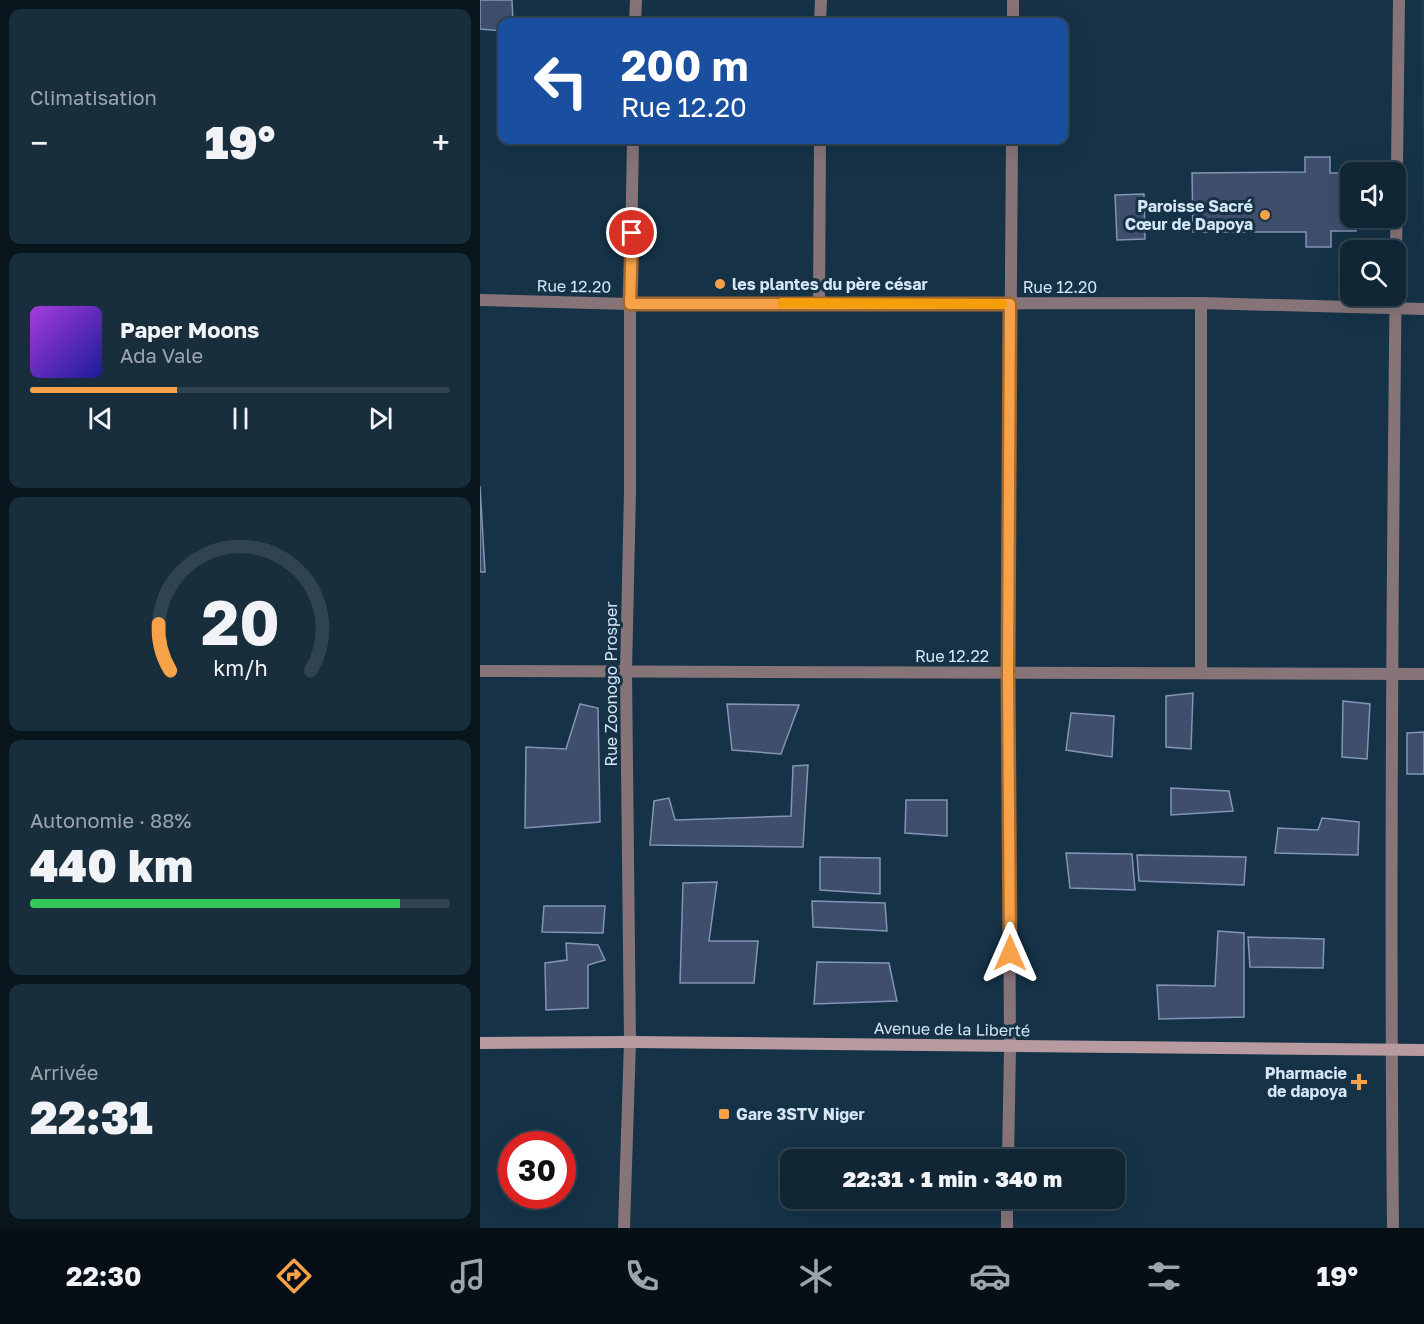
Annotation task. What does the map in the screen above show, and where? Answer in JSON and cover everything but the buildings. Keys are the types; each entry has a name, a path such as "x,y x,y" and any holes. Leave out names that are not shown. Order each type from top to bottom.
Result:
{"main road":[{"name":"Avenue de la Liberté","path":"480,1043 630,1042 1424,1050"}],"street":[{"path":"635,18 636,0"},
{"path":"820,0 820,18"},
{"path":"1013,0 1013,18"},
{"path":"1393,1228 1391,1050 1399,0"},
{"name":"Rue Zoonogo Prosper","path":"624,1228 630,1042 626,672 633,144"},
{"path":"819,303 820,144"},
{"path":"1008,1149 1010,1047 1008,673 1012,144"},
{"name":"Rue 12.20","path":"480,300 630,304 1201,303 1424,309"},
{"path":"1201,303 1201,673"},
{"name":"Rue 12.22","path":"480,671 1424,674"},
{"path":"1007,1209 1007,1228"}],"shaded area":[{"path":"1421,0 1424,0 1424,279"}],"slow traffic":[{"path":"782,303 1002,304"}],"place":[{"name":"Paroisse Sacré Cœur de Dapoya","path":"1265,215"},
{"name":"les plantes du père césar","path":"720,284"},
{"name":"Pharmacie de dapoya","path":"1359,1082"},
{"name":"Gare 3STV Niger","path":"724,1114"}],"route":[{"path":"632,233 630,304 1010,304 1008,673 1010,953"}]}
